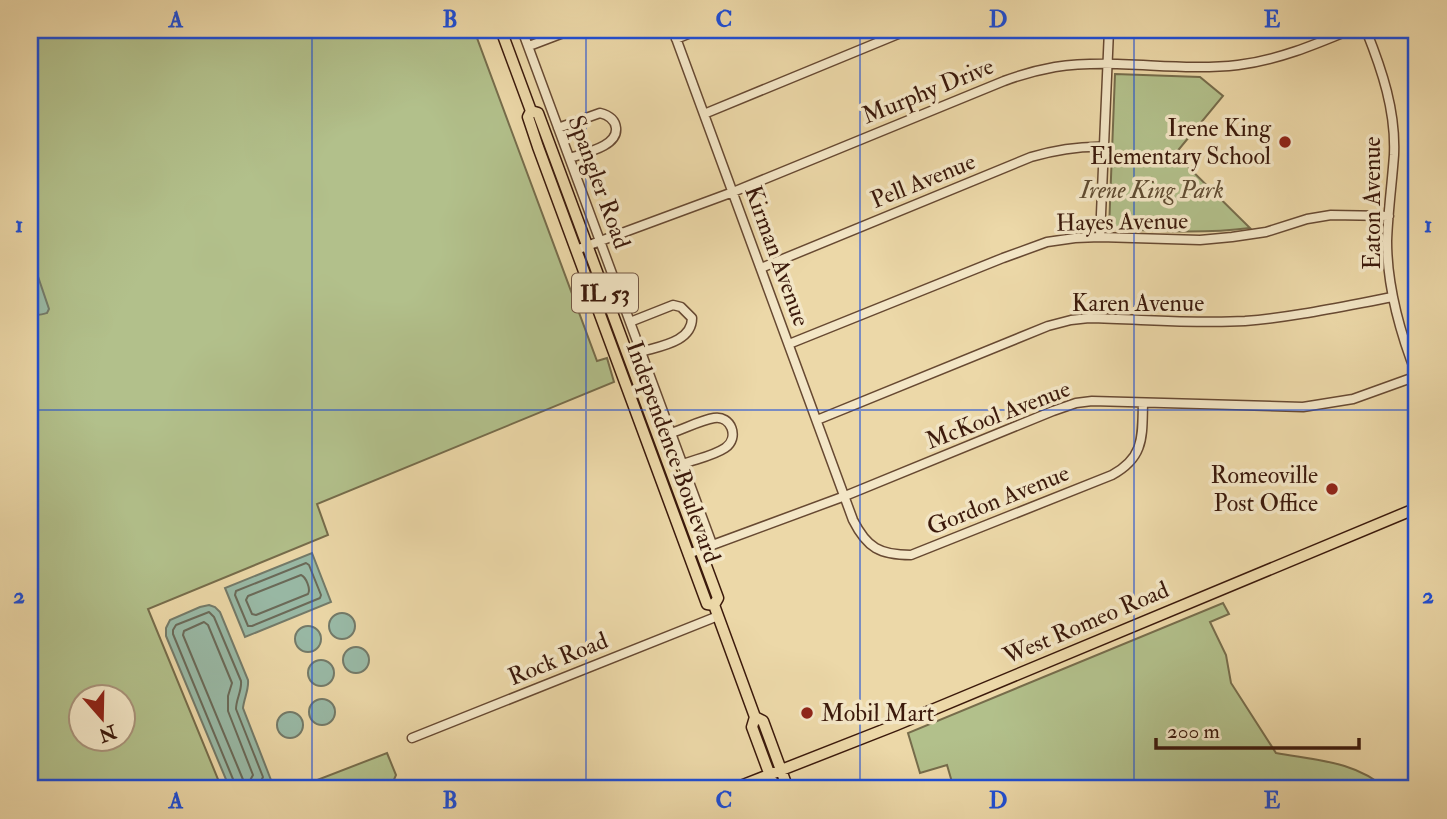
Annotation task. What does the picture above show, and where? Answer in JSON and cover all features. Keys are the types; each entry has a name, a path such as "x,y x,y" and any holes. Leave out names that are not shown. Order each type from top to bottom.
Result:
{"main road":[{"name":"Independence Boulevard","path":"501,30 531,111 528,117 688,554 707,604 716,611"},
{"name":"Independence Boulevard","path":"531,111 538,113 718,598 716,611 755,717 752,727 775,789"},
{"name":"West Romeo Road","path":"733,789 896,725 1417,508"},
{"name":"Independence Boulevard","path":"755,717 763,721 788,789"}],"street":[{"name":"Spangler Road","path":"522,30 712,544"},
{"path":"528,47 571,30"},
{"name":"Kirman Avenue","path":"673,30 845,496"},
{"path":"676,39 698,30"},
{"path":"704,114 908,30"},
{"path":"1100,237 1109,30"},
{"name":"Murphy Drive","path":"576,250 733,192 1015,77 1055,67 1205,67 1259,62 1292,53 1350,30"},
{"name":"Eaton Avenue","path":"1366,30 1381,67 1392,124 1394,152 1387,242 1393,297 1399,324 1417,376"},
{"path":"558,128 600,113 611,118 615,124 616,132 610,143 570,158"},
{"name":"Pell Avenue","path":"761,268 1031,157 1081,146 1105,147"},
{"name":"Hayes Avenue","path":"789,344 1032,247 1063,239 1100,237 1200,240 1266,232 1307,219 1331,215 1389,216"},
{"name":"Karen Avenue","path":"817,420 1071,320 1089,318 1245,321 1285,317 1393,297"},
{"path":"630,322 673,305 681,307 692,318 692,326 683,338 641,352"},
{"name":"McKool Avenue","path":"688,554 845,496 1069,405 1092,401 1303,407 1353,399 1417,376"},
{"name":"Gordon Avenue","path":"845,496 860,533 872,547 891,555 911,555 1120,470 1134,457 1140,445 1143,402"},
{"path":"671,433 714,418 723,418 730,424 733,433 730,443 724,449 683,464"},
{"name":"Rock Road","path":"412,738 716,611"}],"green space":[{"path":"30,30 474,30 597,361 607,358 614,382 317,504 328,535 148,609 222,789 35,789 30,755"},
{"name":"Irene King Park","path":"1115,74 1200,77 1223,96 1175,154 1250,228 1197,231 1109,229"},
{"path":"1223,603 1229,614 1210,622 1226,655 1231,683 1276,753 1348,767 1386,789 954,789 947,765 920,773 908,733"},
{"path":"387,753 396,775 390,789 294,789"}],"water":[{"path":"30,253 49,309 47,313 40,315 30,313"},
{"path":"312,553 331,602 245,637 225,588"},
{"path":"209,605 220,612 248,680 243,708 271,780 258,789 230,789 166,636 170,620"},
{"path":"342,613 351,617 355,626 351,635 342,639 333,635 329,626 333,617"},
{"path":"308,626 317,630 321,639 317,648 308,652 299,648 295,639 299,630"},
{"path":"356,647 365,651 369,660 365,669 356,673 347,669 343,660 347,651"},
{"path":"321,660 330,664 334,673 330,682 321,686 312,682 308,673 312,664"},
{"path":"322,699 331,703 335,712 331,721 322,725 313,721 309,712 313,703"},
{"path":"290,712 299,716 303,725 299,734 290,738 281,734 277,725 281,716"}],"place":[{"name":"Irene King Elementary School","path":"1285,142"},
{"name":"Romeoville Post Office","path":"1332,489"},
{"name":"Mobil Mart","path":"807,713"}]}
